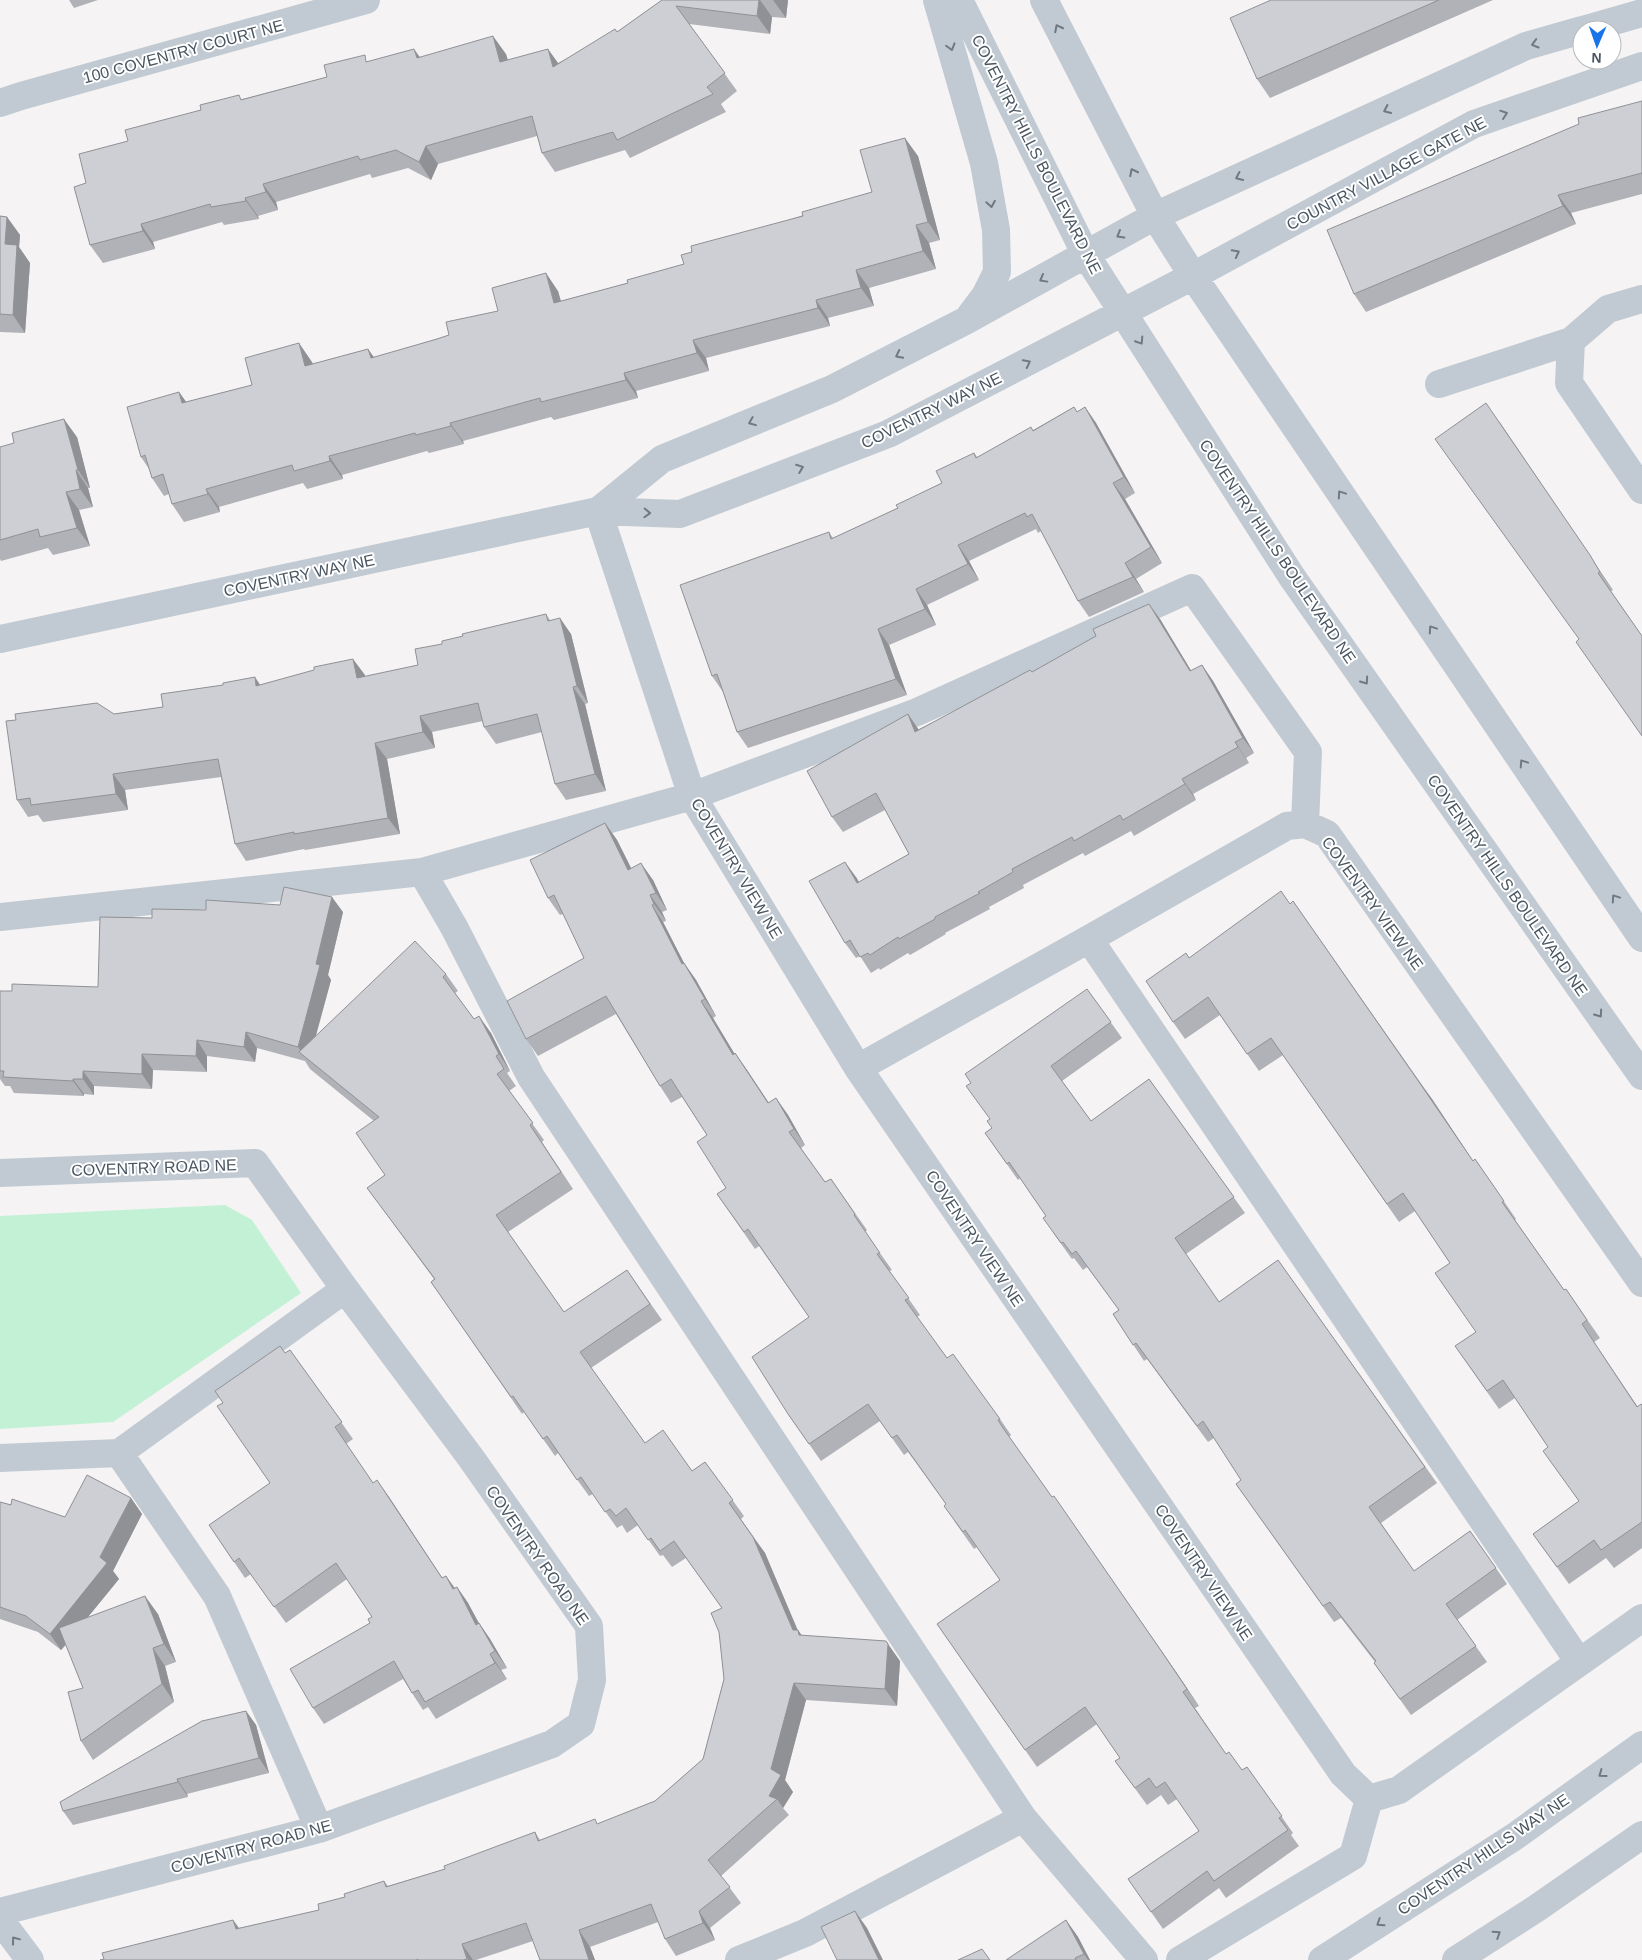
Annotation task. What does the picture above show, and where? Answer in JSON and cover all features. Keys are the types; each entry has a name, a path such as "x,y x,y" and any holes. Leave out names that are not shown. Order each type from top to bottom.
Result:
{"street":[{"name":"100 COVENTRY COURT NE","path":"0,103 366,0"},
{"path":"938,0 984,163 996,230 996,272 985,296 968,320"},
{"name":"COVENTRY HILLS BOULEVARD NE","path":"959,0 1086,255 1292,576 1642,1076"},
{"path":"1044,0 1155,216 1193,276 1642,938"},
{"path":"1617,20 1642,13"},
{"path":"1155,216 1526,46 1572,33"},
{"name":"COUNTRY VILLAGE GATE NE","path":"1193,276 1474,124 1642,66"},
{"name":"COVENTRY WAY NE","path":"598,511 662,459 832,389 968,320 1155,216"},
{"name":"COVENTRY WAY NE","path":"0,639 598,511 680,514 888,434 1193,276"},
{"path":"1439,384 1571,341 1608,309 1642,299"},
{"path":"1571,341 1569,383 1642,490"},
{"name":"COVENTRY VIEW NE","path":"598,511 692,796 858,1068 1343,1774 1369,1799"},
{"path":"0,917 422,872 692,796 917,712 1192,588 1308,752 1305,824"},
{"name":"COVENTRY VIEW NE","path":"858,1068 1089,940 1286,826 1305,824 1327,834 1642,1283"},
{"path":"422,872 454,926 531,1077 1023,1818 1144,1960"},
{"path":"1089,940 1579,1662"},
{"name":"COVENTRY ROAD NE","path":"0,1173 255,1163 345,1289 471,1458 589,1626 592,1680 581,1724 552,1744 319,1829 0,1912"},
{"path":"0,1458 119,1453 345,1289"},
{"path":"119,1453 218,1596 319,1829"},
{"path":"1180,1960 1353,1856 1369,1799 1399,1790 1642,1618"},
{"name":"COVENTRY HILLS WAY NE","path":"1322,1960 1514,1837 1642,1745"},
{"path":"739,1960 805,1933 1023,1818"},
{"path":"1456,1960 1642,1835"},
{"path":"0,1920 30,1960"}],"green space":[{"path":"225,1205 252,1220 301,1293 113,1422 0,1429 0,1216"}],"building":[{"path":"662,0 759,0 757,16 676,6 725,73 707,87 713,94 617,140 613,132 542,153 532,116 426,146 419,162 396,150 360,160 358,156 263,184 266,192 245,198 246,201 211,207 210,204 141,224 143,231 90,245 74,187 86,183 79,154 128,141 125,130 201,110 200,105 239,95 241,100 327,77 324,65 365,55 366,62 414,49 417,58 493,36 500,62 548,49 553,67 615,29 617,32"},
{"path":"1271,0 1439,0 1257,79 1230,18"},
{"path":"1642,101 1642,173 1558,195 1563,206 1354,294 1327,230 1579,124 1578,118"},
{"path":"905,138 928,222 916,225 923,251 856,270 861,288 816,300 818,308 693,340 697,353 624,373 626,380 541,402 540,398 450,423 451,426 416,435 415,433 329,456 330,461 294,471 292,465 206,489 208,494 172,504 163,474 152,478 145,455 141,457 127,407 179,392 182,403 252,385 245,358 299,343 305,366 368,349 371,358 437,339 449,335 446,322 498,311 492,288 546,273 554,303 628,283 627,280 684,264 681,255 692,252 691,246 803,216 802,212 872,192 860,150"},
{"path":"0,216 7,217 5,244 17,245 13,315 0,314"},
{"path":"1486,403 1590,555 1600,572 1598,573 1642,636 1642,736 1576,642 1579,639 1435,439"},
{"path":"1074,407 1077,412 1085,407 1124,477 1113,483 1151,547 1125,563 1133,577 1078,601 1032,514 1027,517 1025,513 958,545 968,564 916,589 925,609 878,629 896,679 737,732 717,674 712,676 680,585 829,532 831,539 898,508 896,505 942,483 936,471 974,453 976,458 1031,427 1033,431"},
{"path":"64,419 78,470 76,470 80,489 66,492 77,528 40,537 38,529 0,540 0,447 14,443 12,433"},
{"path":"1149,604 1190,671 1202,665 1243,738 1235,742 1238,747 1182,779 1185,784 1123,820 1120,815 1074,841 1072,837 1012,869 1013,872 978,892 980,893 935,917 935,919 899,939 898,937 870,955 868,953 860,957 850,940 845,943 809,881 845,862 857,883 909,854 876,793 832,817 807,771 908,714 915,732 1030,670 1032,672 1096,636 1093,629"},
{"path":"546,614 548,621 560,618 577,686 573,687 595,774 555,784 537,714 484,727 478,703 420,716 423,732 375,743 388,818 294,834 294,832 235,844 218,759 113,774 116,794 31,805 30,798 17,800 6,721 16,720 15,714 97,703 114,714 163,707 161,694 223,685 223,683 255,677 256,686 314,670 314,667 353,659 357,678 418,665 415,649 442,644 442,641 463,636 462,634"},
{"path":"605,823 628,870 641,863 656,893 650,895 654,904 652,905 682,964 684,963 705,999 701,1001 733,1055 735,1053 768,1103 776,1098 794,1129 789,1132 825,1182 831,1179 880,1253 877,1254 909,1298 905,1300 947,1358 953,1354 1000,1419 998,1420 1003,1428 1052,1497 1054,1496 1187,1689 1183,1692 1226,1754 1229,1752 1242,1770 1247,1767 1282,1816 1279,1818 1288,1830 1214,1881 1207,1871 1151,1912 1128,1879 1199,1831 1165,1782 1156,1788 1149,1778 1135,1788 1115,1761 1120,1758 1085,1707 1025,1750 937,1624 1000,1580 965,1530 963,1532 944,1506 946,1504 897,1435 892,1438 868,1404 809,1444 788,1414 752,1357 809,1317 748,1229 744,1232 717,1194 726,1188 697,1142 707,1135 671,1079 660,1086 606,996 526,1039 507,1001 584,958 554,895 548,898 530,860"},
{"path":"284,887 332,897 316,964 320,965 298,1047 246,1032 244,1047 197,1040 196,1056 142,1054 142,1074 83,1071 83,1079 73,1079 73,1081 3,1077 4,1071 0,1071 0,991 12,991 12,984 98,987 100,917 152,918 152,909 206,910 206,900 280,905"},
{"path":"1281,891 1290,904 1293,901 1473,1161 1475,1159 1504,1201 1502,1202 1564,1290 1566,1289 1587,1320 1582,1324 1637,1407 1642,1405 1642,1522 1601,1550 1594,1540 1557,1567 1533,1534 1579,1501 1543,1451 1548,1447 1503,1380 1487,1391 1455,1346 1476,1332 1435,1273 1450,1263 1403,1193 1387,1204 1271,1038 1247,1054 1208,997 1173,1022 1146,981 1186,953 1189,958"},
{"path":"415,941 446,974 443,977 474,1019 479,1016 499,1054 496,1056 504,1069 497,1074 533,1123 530,1125 561,1172 496,1215 564,1312 627,1270 650,1304 580,1352 645,1443 663,1430 692,1471 705,1462 733,1500 729,1503 753,1537 793,1630 798,1630 799,1635 886,1641 888,1644 885,1689 794,1683 771,1769 781,1775 769,1796 777,1799 708,1860 730,1887 699,1911 703,1923 665,1939 651,1904 579,1930 589,1960 540,1960 526,1923 462,1944 467,1959 463,1960 100,1960 104,1959 102,1953 233,1920 236,1929 319,1910 318,1904 345,1897 344,1894 384,1881 386,1887 445,1869 444,1866 535,1832 538,1841 595,1819 597,1824 655,1801 703,1759 724,1679 719,1632 711,1613 722,1608 674,1541 660,1551 651,1538 648,1540 626,1508 616,1516 610,1509 605,1512 581,1477 577,1480 547,1436 543,1439 513,1396 511,1397 431,1282 435,1279 367,1188 385,1175 356,1133 379,1117 299,1052"},
{"path":"1087,989 1111,1022 1051,1066 1091,1121 1149,1079 1234,1197 1175,1238 1219,1302 1278,1260 1425,1467 1369,1507 1414,1571 1470,1531 1496,1568 1446,1604 1476,1646 1400,1699 1374,1663 1376,1661 1330,1602 1323,1606 1236,1484 1241,1480 1203,1421 1197,1426 1136,1343 1133,1345 1113,1314 1119,1310 1076,1251 1072,1254 1063,1242 1061,1243 1043,1218 1046,1216 1009,1162 1007,1164 985,1133 992,1128 987,1121 990,1119 966,1086 971,1083 965,1074"},
{"path":"280,1346 285,1353 290,1350 342,1422 335,1427 373,1483 377,1480 442,1578 446,1576 453,1589 457,1587 476,1625 479,1623 495,1651 490,1654 495,1663 425,1702 418,1690 412,1693 394,1661 313,1708 290,1669 370,1623 368,1619 372,1617 336,1563 274,1607 239,1558 234,1562 209,1525 270,1483 217,1406 223,1403 215,1391"},
{"path":"87,1475 131,1498 100,1557 107,1563 50,1634 26,1616 0,1607 0,1502 11,1505 12,1499 65,1517"},
{"path":"145,1596 164,1644 153,1648 162,1684 81,1741 68,1692 83,1688 59,1628"},
{"path":"246,1711 259,1758 177,1779 178,1782 63,1811 60,1802 202,1721"},
{"path":"855,1911 879,1960 837,1960 821,1927"},
{"path":"1066,1920 1084,1954 1075,1958 1076,1960 1006,1960"},
{"path":"982,1949 990,1960 958,1960"}]}
